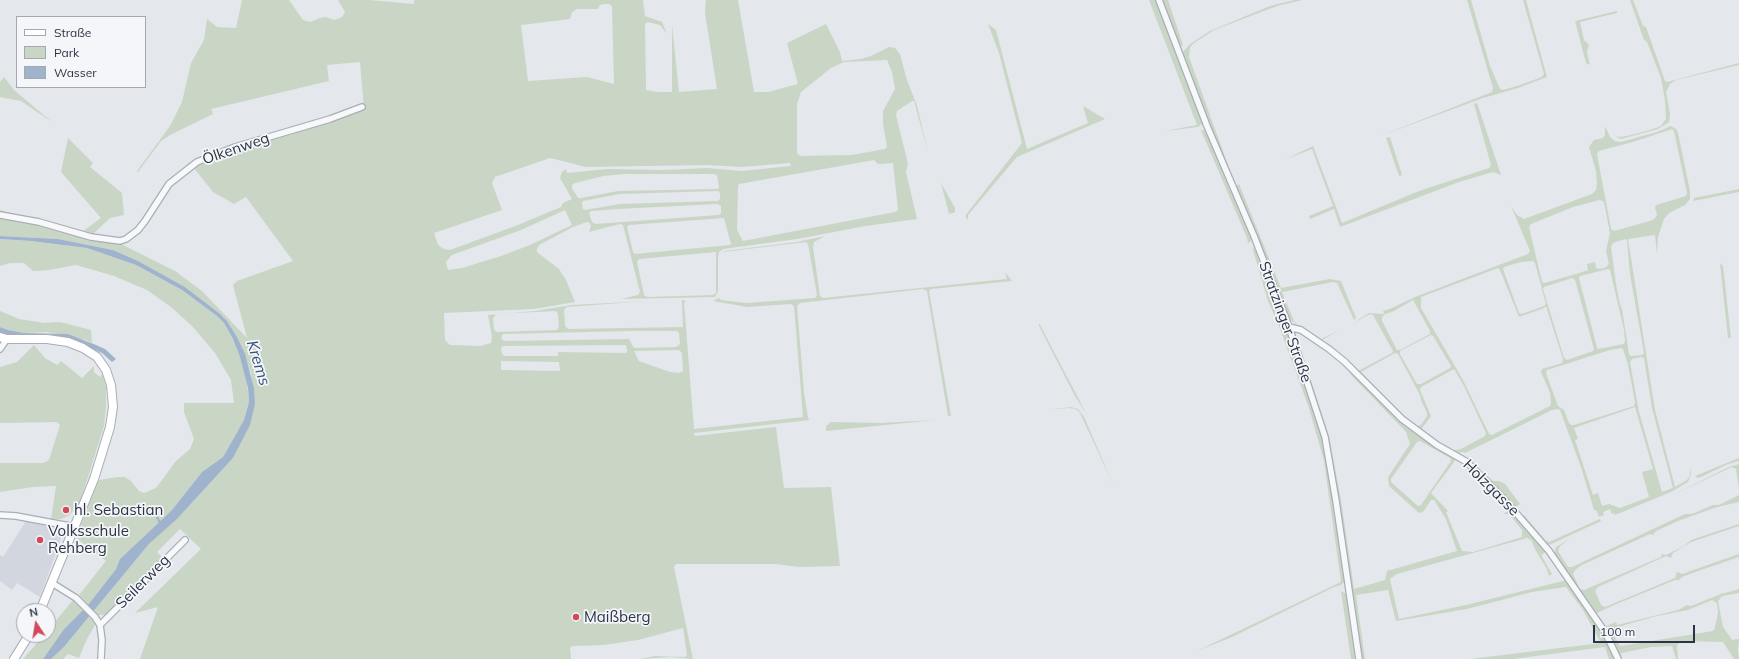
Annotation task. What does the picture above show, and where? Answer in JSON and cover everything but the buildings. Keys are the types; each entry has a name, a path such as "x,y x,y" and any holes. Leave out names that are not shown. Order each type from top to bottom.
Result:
{"main road":[{"path":"4,338 47,339 68,342 83,348 97,357 106,370 112,385 113,407 110,427 94,479 43,603"},
{"path":"14,659 23,643"}],"street":[{"name":"Stratzinger Straße","path":"1159,0 1207,126 1254,236 1289,327 1325,437 1359,659"},
{"name":"Ölkenweg","path":"0,215 39,222 91,237 120,240 126,239 132,236 145,221 169,184 198,162 235,147 330,119 362,107"},
{"name":"Holzgasse","path":"1289,327 1301,330 1329,349 1345,362 1402,419 1424,436 1467,462 1503,498 1549,551 1605,632 1618,659"},
{"path":"0,348 4,338"},
{"path":"0,515 16,516 75,527"},
{"name":"Seilerweg","path":"100,625 185,540"},
{"path":"52,583 76,598 95,617 100,625 102,640 101,659"}],"shaded area":[{"path":"26,521 64,530 40,597 17,583 12,590 0,581 0,555 3,557"}],"green space":[{"path":"242,0 289,0 303,20 310,22 326,17 334,20 342,17 345,12 338,0 369,0 414,4 414,0 643,0 645,16 662,22 667,34 660,25 648,22 645,24 646,90 657,92 672,92 672,25 679,92 717,89 705,13 706,0 738,0 754,92 768,92 798,84 787,43 826,24 840,52 842,61 861,59 889,47 895,48 900,54 906,77 917,106 928,152 914,101 912,101 897,111 896,115 908,164 906,172 917,219 866,226 797,239 723,249 719,252 718,257 718,291 715,297 621,299 638,295 640,292 623,225 620,224 589,232 591,226 590,223 587,222 573,227 539,245 537,249 537,252 559,269 566,280 575,302 534,309 444,313 445,340 450,345 481,346 491,343 492,337 488,315 496,314 493,318 494,329 496,332 557,330 559,327 558,314 556,311 505,314 572,305 647,301 567,307 564,310 565,326 568,329 683,327 682,300 686,301 684,303 694,429 803,417 794,306 791,304 747,307 713,301 719,298 721,300 746,303 815,298 817,295 808,244 806,242 723,252 725,251 797,242 825,236 814,242 813,247 820,296 823,298 1007,279 1005,272 1012,281 931,289 929,291 951,416 948,416 927,291 923,289 800,303 797,306 804,392 808,418 810,420 694,433 695,436 776,427 784,488 831,487 840,566 799,567 776,564 676,564 674,567 693,659 671,657 640,659 655,656 685,657 687,655 683,628 638,640 604,645 573,646 570,648 571,659 140,659 158,607 135,613 201,549 180,529 157,552 163,558 106,615 98,615 94,611 149,544 177,519 233,458 255,404 251,373 237,337 227,321 185,287 138,261 113,250 58,239 0,236 0,210 82,232 101,218 61,172 68,138 93,163 90,167 122,193 124,215 110,218 92,235 119,243 175,271 202,291 247,338 233,285 237,281 293,261 246,197 234,204 213,192 194,168 199,164 236,149 331,121 364,109 360,62 327,65 329,81 211,109 213,114 161,141 138,172 137,171 170,126 182,102 191,63 204,40 207,19 217,27 236,28","holes":["604,4 609,4 612,6 614,84 587,77 528,81 521,25 570,19 572,12 577,9 598,9 600,5","887,60 892,72 895,89 883,111 883,124 887,147 885,149 852,155 800,156 797,153 797,104 801,92 831,68 844,62","550,158 586,167 707,165 742,167 790,163 791,166 742,171 707,168 663,170 607,169 567,173 566,169 562,172 560,178 572,199 563,203 561,207 518,225 450,250 444,249 438,245 434,233 502,210 492,183 495,177","874,160 878,164 893,163 898,210 895,212 743,241 737,230 739,184","624,174 714,174 717,175 719,188 618,191 578,198 572,188 572,185 603,176","718,191 720,193 720,199 718,201 620,204 585,210 583,209 583,201 620,194","717,204 721,206 721,213 719,215 595,224 592,222 589,213 591,211 617,209","565,210 572,225 530,245 462,268 448,270 446,262 452,255 521,230","724,218 731,244 635,254 633,252 627,227 629,225","716,252 716,293 713,295 647,297 644,295 637,262 639,259","677,331 679,333 680,344 676,347 634,348 629,339 504,341 501,338 503,334","626,345 627,351 626,353 558,352 558,356 504,356 501,348 503,346","679,350 682,353 683,371 679,373 670,372 639,361 634,351","501,361 559,362 560,371 501,370"]},
{"path":"1149,0 1156,0 1177,54 1202,121 1202,124 1198,127 1165,131 1197,125"},
{"path":"1162,0 1168,0 1183,45 1182,46 1178,44"},
{"path":"1294,0 1302,0 1277,6 1214,30 1190,47 1189,57 1233,179 1183,56 1183,52 1190,44 1210,31 1270,6"},
{"path":"1467,0 1471,0 1490,66 1500,89 1503,90 1520,85 1542,77 1544,74 1523,0 1526,0 1547,77 1518,88 1483,98 1380,136 1492,92 1493,88"},
{"path":"1630,0 1633,0 1643,26 1646,27 1665,81 1667,82 1739,63 1739,65 1676,80 1670,84 1666,92 1670,114 1669,122 1658,129 1621,139 1613,135 1619,137 1627,136 1650,130 1661,126 1666,119 1665,100 1661,78 1647,42 1644,40"},
{"path":"1617,11 1617,13 1580,22 1584,40 1589,45 1587,52 1590,65 1586,63 1575,21"},
{"path":"988,24 996,30 1027,149 1088,123 1083,106 1105,119 1017,157 968,215 968,220 965,216 1022,143 999,53"},
{"path":"4,77 14,90 52,122 21,101 0,97 0,82"},
{"path":"1477,103 1501,175 1493,172 1459,182 1340,227 1334,209 1310,219 1309,216 1333,206 1312,149 1286,159 1313,146 1342,223 1419,191 1489,168 1491,165 1474,104"},
{"path":"1605,126 1610,137 1615,141 1621,142 1657,132 1671,126 1676,129 1678,133 1690,191 1690,199 1685,205 1669,213 1664,219 1658,237 1657,254 1655,235 1628,239 1655,410 1675,487 1687,480 1690,475 1690,467 1691,474 1688,482 1671,492 1615,515 1614,513 1612,514 1610,509 1603,512 1604,515 1599,517 1597,511 1594,510 1581,467 1560,410 1552,410 1465,453 1456,453 1451,451 1461,449 1485,436 1486,433 1464,386 1454,369 1421,387 1420,390 1431,416 1420,431 1403,418 1319,340 1340,330 1322,340 1336,350 1358,371 1392,353 1393,351 1373,315 1370,314 1352,324 1369,313 1384,314 1383,311 1415,297 1528,254 1530,251 1511,206 1517,215 1524,219 1592,194 1596,190 1597,183 1596,171 1589,147 1594,140 1603,138 1605,135","holes":["1672,129 1674,131 1687,193 1686,196 1656,205 1655,208 1657,215 1650,221 1614,231 1611,229 1597,154 1599,151","1600,200 1604,202 1610,233 1606,251 1609,264 1605,268 1598,269 1596,268 1595,262 1587,264 1588,270 1545,283 1542,282 1529,227 1531,224 1573,207","1625,239 1627,240 1630,274 1644,353 1642,355 1631,356 1629,354 1622,309 1616,284 1611,247 1613,243","1533,261 1535,263 1546,304 1522,314 1519,313 1503,269 1504,267 1521,262","1498,268 1519,317 1546,306 1563,359 1562,363 1542,369 1541,372 1550,393 1550,406 1492,435 1489,434 1463,380 1421,308 1421,297","1608,269 1610,270 1624,330 1625,341 1624,344 1597,348 1579,278 1580,276","1572,278 1575,280 1594,349 1593,351 1567,360 1564,358 1543,289 1544,287","1413,300 1430,331 1430,334 1400,350 1397,350 1382,321 1382,317 1385,314 1392,312","1431,335 1451,366 1450,368 1421,384 1417,384 1400,354 1400,351","1621,348 1623,349 1628,365 1635,402 1634,406 1571,425 1564,410 1558,406 1546,373 1547,370 1610,350","1395,353 1398,354 1420,395 1427,413 1427,416 1421,425 1417,426 1408,419 1361,372","1641,357 1644,358 1652,408 1673,488 1662,492 1639,412 1630,362 1632,359","1635,407 1653,469 1642,472 1649,497 1620,508 1609,504 1602,506 1598,493 1593,495 1575,440 1578,439 1574,428"]},
{"path":"1201,130 1207,131 1252,237 1248,243 1247,238"},
{"path":"1390,137 1402,175 1399,176 1386,138"},
{"path":"941,183 955,208 955,212 953,213 949,214"},
{"path":"1239,184 1281,288 1330,279 1341,281 1356,318 1354,320 1337,283 1333,282 1282,292 1294,321 1299,326 1291,320 1284,307 1236,188"},
{"path":"1739,189 1739,192 1693,201 1694,198"},
{"path":"0,239 31,241 87,248 136,265 182,290 224,323 233,339 246,373 249,402 244,420 223,457 202,472 172,510 120,559 116,569 88,605 79,595 106,561 76,538 99,480 125,477 131,481 139,491 144,493 156,488 176,461 190,449 194,439 184,412 184,403 234,403 231,380 215,353 192,326 171,307 147,290 114,276 76,265 49,270 33,271 24,263 10,263 0,266"},
{"path":"1252,247 1255,250 1286,329 1322,437 1345,581 1341,585 1334,587 1232,637 1197,651 1341,582 1324,461 1309,408 1279,326 1268,301"},
{"path":"1720,263 1723,266 1731,338 1728,338"},
{"path":"0,311 19,319 44,323 60,322 91,330 92,343 86,340 47,332 24,333 8,330 0,327"},
{"path":"1039,323 1087,415 1075,396 1039,326"},
{"path":"1295,332 1329,436 1341,500 1354,589 1385,580 1387,571 1457,551 1446,519 1434,500 1431,500 1423,512 1419,513 1389,486 1388,477 1410,444 1406,432 1352,376 1344,363 1400,420 1417,433 1457,458 1431,493 1448,511 1446,512 1462,551 1473,552 1522,537 1522,530 1509,514 1504,514 1508,510 1511,510 1547,551 1541,555 1552,574 1549,576 1547,569 1531,540 1527,538 1397,574 1390,579 1399,619 1466,605 1567,580 1604,633 1616,659 1609,659 1605,647 1513,659 1470,659 1601,643 1583,610 1566,587 1532,592 1467,609 1396,621 1388,590 1356,595 1365,659 1362,659 1332,460 1327,436","holes":["1420,441 1450,458 1451,461 1421,505 1418,506 1391,482 1391,479 1417,442"]},
{"path":"34,345 45,358 57,365 61,361 82,378 94,366 94,372 100,377 102,374 106,387 104,426 80,501 68,516 61,519 51,520 56,486 33,487 0,492 0,463 43,463 49,460 60,425 57,422 0,423 0,367 17,362"},
{"path":"1071,407 1078,409 1084,417 1114,486 1080,413 1076,409 1069,408 1047,410"},
{"path":"935,420 826,431 826,426 831,422 881,423"},
{"path":"1464,456 1493,481 1499,481 1505,484 1520,504 1515,508 1465,459"},
{"path":"1739,458 1739,461 1728,464 1701,477 1698,478 1695,476"},
{"path":"1739,464 1739,489 1736,469 1732,467 1672,495 1729,467"},
{"path":"1739,495 1739,502 1717,507 1678,521 1656,531 1653,535 1650,534 1582,565 1575,570 1573,574 1580,589 1584,590 1661,557 1662,554 1666,555 1684,546 1691,540 1739,524 1739,526 1691,542 1673,553 1671,558 1666,556 1598,587 1595,591 1601,605 1605,607 1675,578 1677,572 1682,574 1739,554 1739,557 1682,577 1679,580 1675,580 1595,614 1554,554 1556,547 1571,538 1560,546 1558,551 1568,567 1572,567 1685,514 1692,514 1713,505 1719,505"},
{"path":"1524,515 1546,541 1549,542 1600,519 1601,521 1549,545 1546,544 1522,516"},
{"path":"1739,589 1739,593 1722,596 1718,601 1723,627 1732,640 1739,639 1739,659 1734,659 1723,642 1681,641 1677,646 1678,659 1676,659 1672,646 1651,647 1621,653 1622,659 1620,659 1604,627 1616,622 1617,625 1678,610 1687,605 1691,606 1721,594","holes":["1712,600 1717,603 1718,612 1713,631 1620,646 1611,630 1657,616 1688,610"]},
{"path":"1341,591 1346,594 1355,659 1351,659"},
{"path":"73,600 83,610 64,629 56,640 56,620"},
{"path":"90,616 96,623 79,658 68,654 63,659 51,659 64,647"},
{"path":"37,643 54,643 43,659 23,659"}],"water":[{"name":"Krems","path":"0,236 58,239 113,250 138,261 185,287 227,321 245,354 254,388 255,404 250,425 233,458 177,519 149,544 64,647 51,659 43,659 54,643 56,643 56,640 64,629 88,605 116,569 120,559 172,510 202,472 223,457 244,420 249,402 248,388 240,357 233,339 224,323 182,290 136,265 87,248 31,241 0,239"},
{"path":"0,327 24,333 68,334 105,349 116,359 112,362 102,353 68,338 47,335 8,335 0,333"}],"waterway":[{"path":"156,515 160,523"}],"place":[{"name":"hl. Sebastian","path":"66,510"},
{"name":"Volksschule Rehberg","path":"40,540"},
{"name":"Maißberg","path":"576,617"}]}
